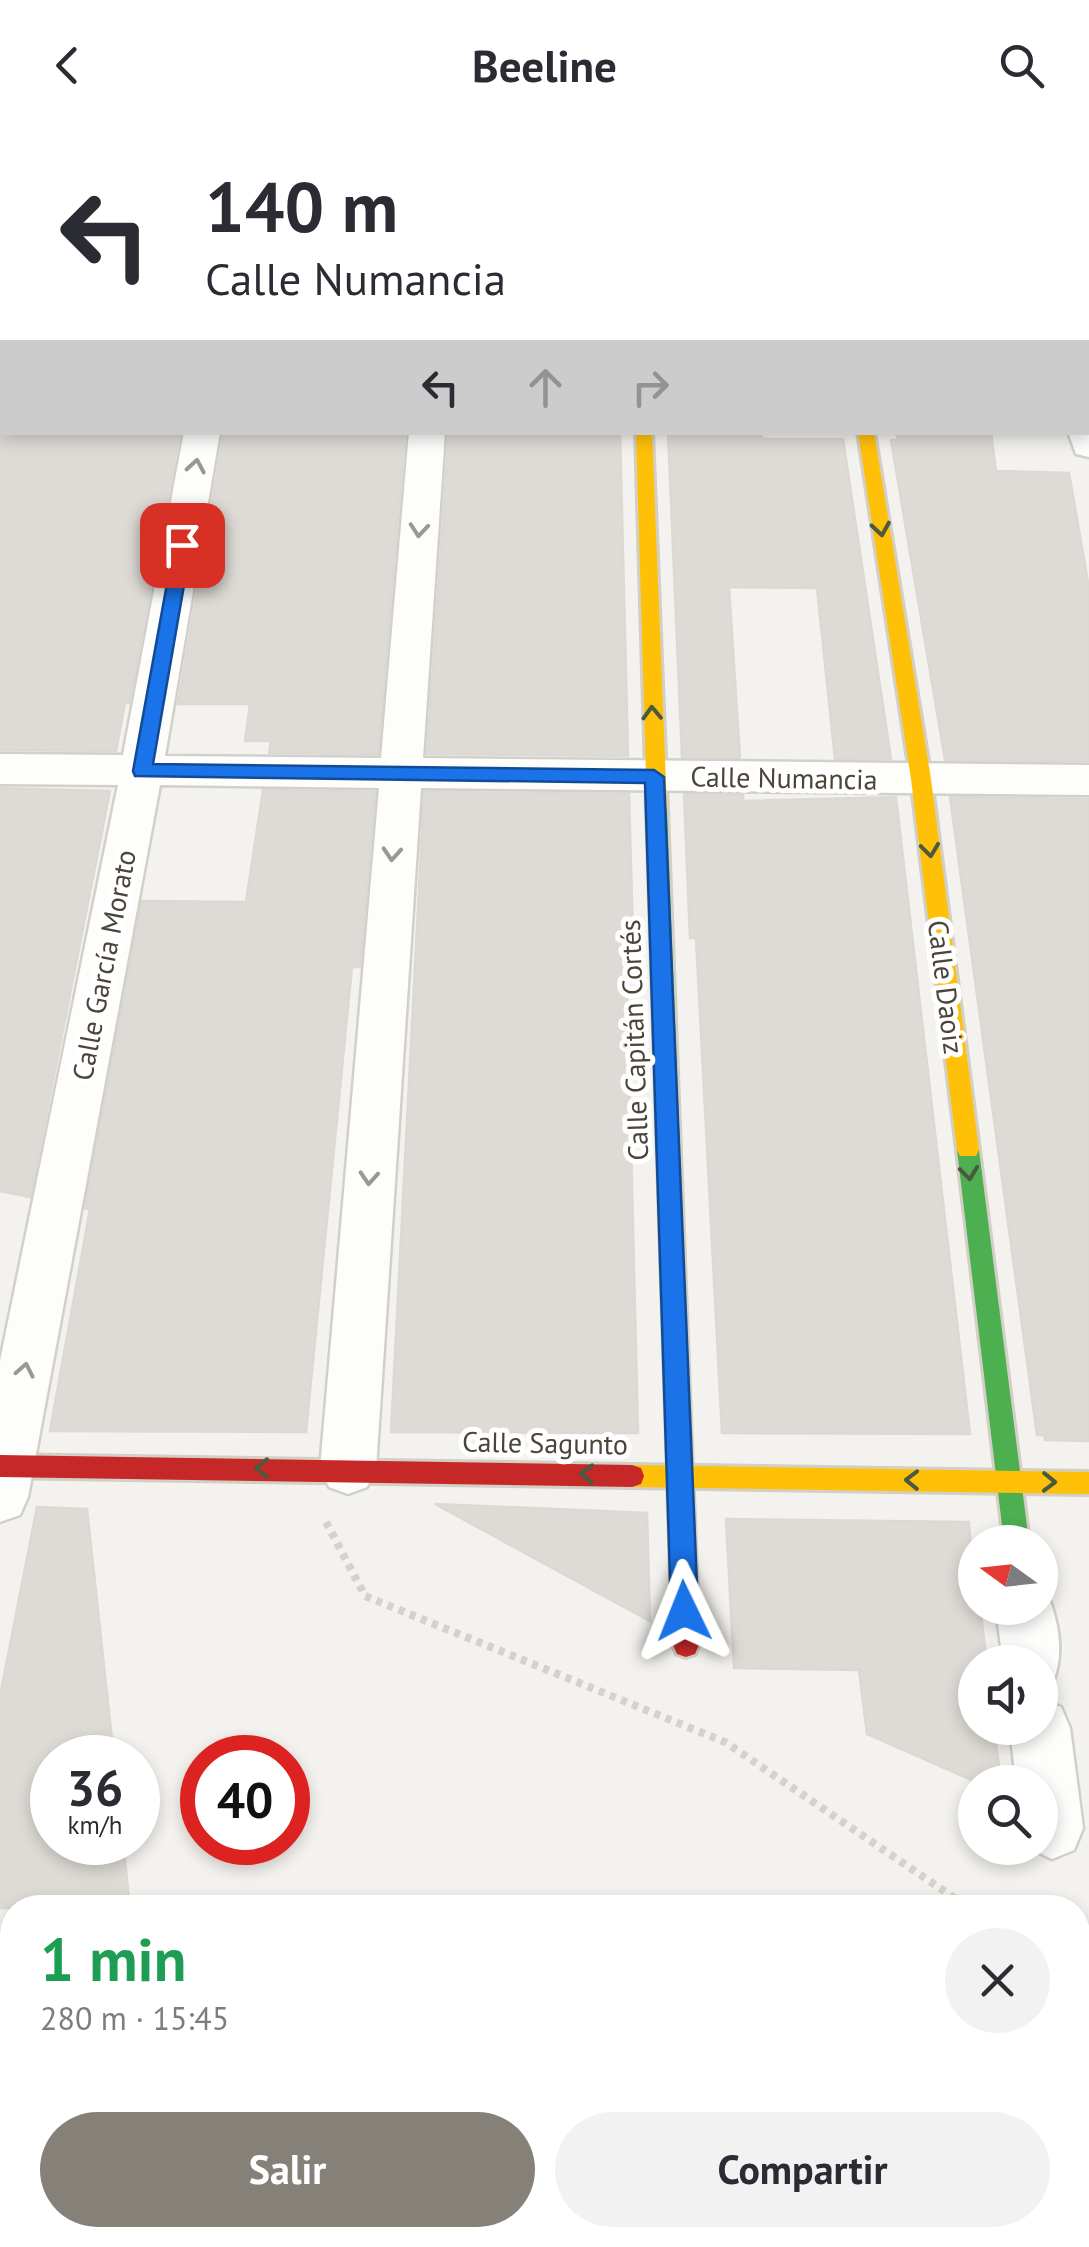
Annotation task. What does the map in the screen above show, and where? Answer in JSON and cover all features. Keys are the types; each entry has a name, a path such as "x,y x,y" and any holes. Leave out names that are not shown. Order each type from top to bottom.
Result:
{"main road":[{"name":"Calle Capitán Cortés","path":"644,435 686,1645"},
{"name":"Calle Daoiz","path":"866,435 921,780 1015,1525"},
{"name":"Calle Sagunto","path":"2,1476 297,1468 1089,1483"}],"street":[{"name":"Calle García Morato","path":"2,1476 142,771 201,435"},
{"path":"348,1469 427,435"},
{"name":"Calle Numancia","path":"0,770 1089,780"}],"path":[{"path":"297,1468 364,1596 725,1742 949,1895"}],"building":[{"path":"0,435 179,435 129,703 125,703 116,751 0,750"},
{"path":"223,435 405,435 378,754 269,753 271,741 245,741 250,704 178,704"},
{"path":"449,435 620,435 628,756 427,754"},
{"path":"668,435 843,439 891,759 835,759 817,588 729,587 740,758 682,757"},
{"path":"897,435 991,435 996,471 1069,473 1089,588 1089,761 945,760 891,440 898,440"},
{"path":"0,788 110,791 30,1197 0,1191"},
{"path":"263,790 375,792 360,967 352,967 306,1432 50,1431 90,1209 85,1208 142,901 246,902"},
{"path":"424,792 629,794 633,940 626,940 638,1433 391,1432"},
{"path":"684,794 743,795 743,801 896,797 970,1434 722,1433 696,938 690,938"},
{"path":"950,797 1089,799 1089,1441 1045,1440 1044,1435 1037,1435"},
{"path":"435,1504 647,1513 650,1621"},
{"path":"37,1507 87,1509 112,1735 30,1735 30,1865 125,1865 129,1895 0,1895 0,1696"},
{"path":"726,1519 969,1522 958,1525 958,1625 982,1625 985,1645 958,1645 958,1745 996,1745 999,1765 958,1765 958,1774 867,1734 859,1670 734,1668"}],"traffic: fast":[{"path":"657,809 679,1443"},
{"path":"968,1150 1015,1525"}],"traffic: slow":[{"path":"644,435 657,809"},
{"path":"866,435 921,779 968,1150"},
{"path":"632,1476 1089,1483"}],"traffic: jam":[{"path":"679,1443 686,1645"},
{"path":"0,1466 632,1476"}],"route":[{"path":"182,545 142,771 654,777 684,1611"}]}
